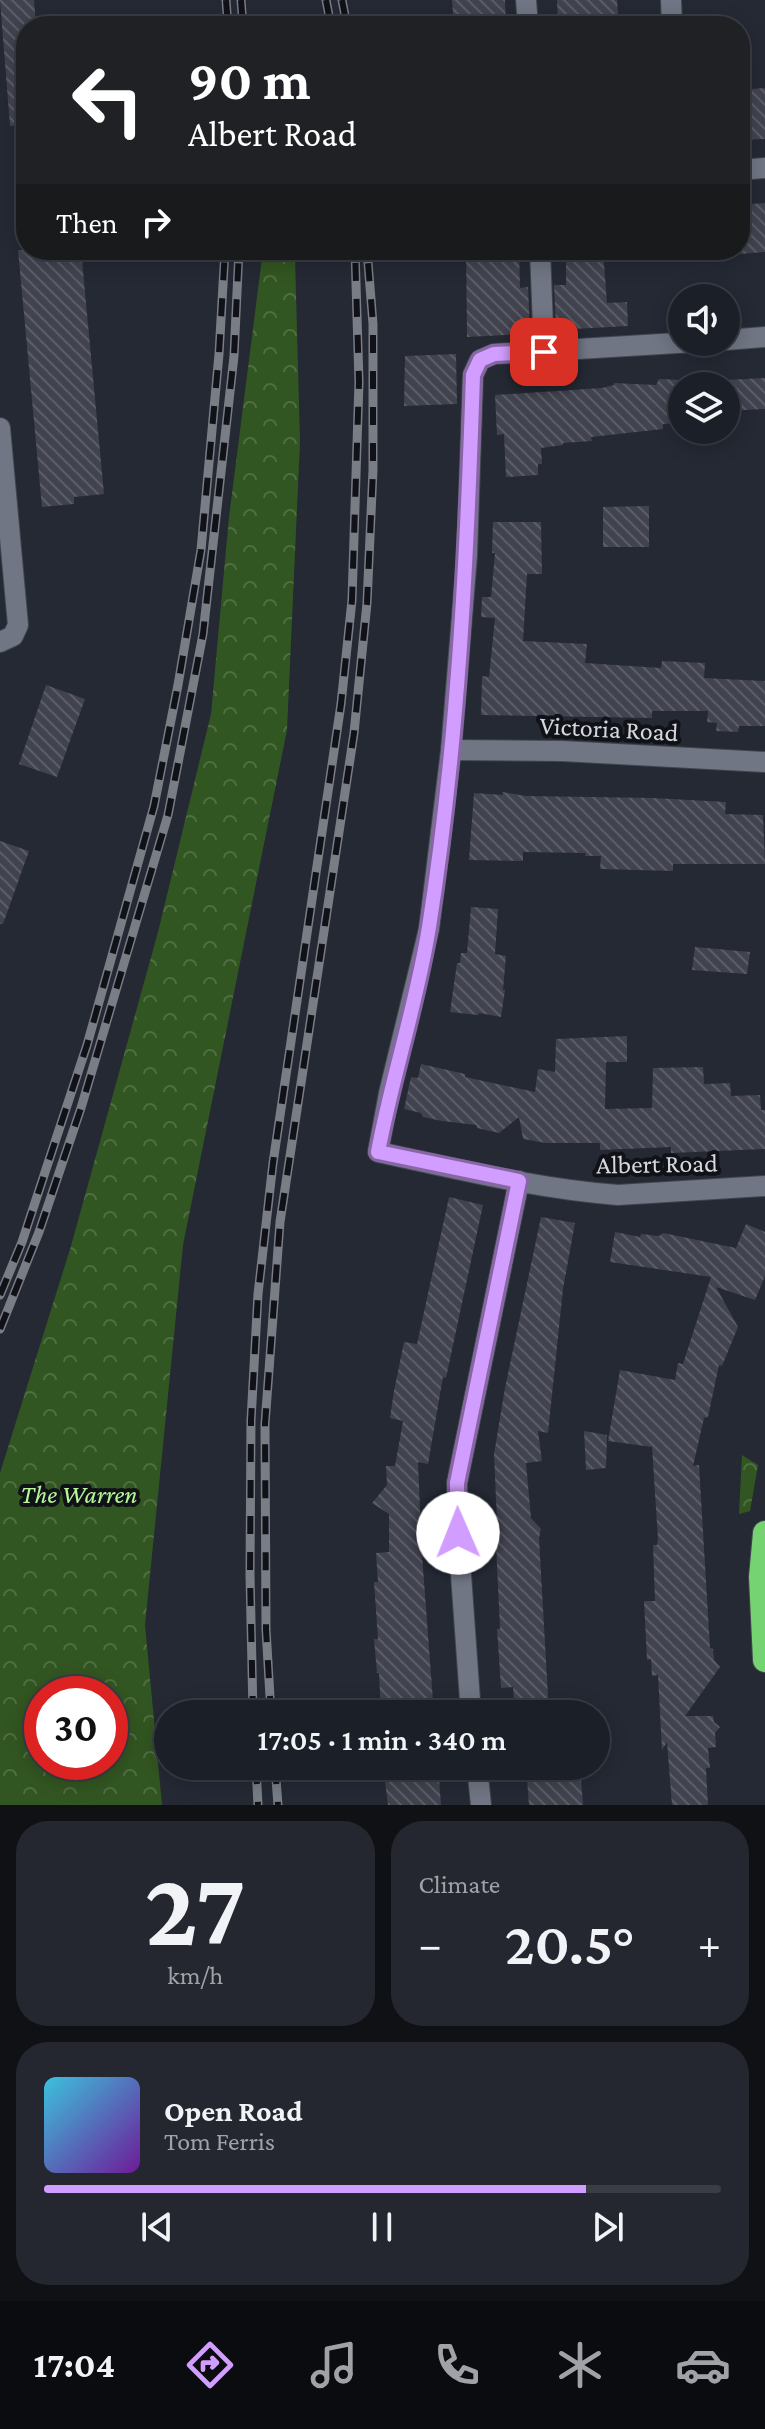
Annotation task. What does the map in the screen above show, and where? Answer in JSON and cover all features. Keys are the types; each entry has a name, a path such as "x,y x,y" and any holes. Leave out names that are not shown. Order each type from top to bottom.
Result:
{"highway":[{"path":"765,1533 761,1577 765,1660"}],"street":[{"path":"540,260 544,352 668,344"},
{"path":"740,339 765,337"},
{"name":"Albert Road","path":"544,352 494,354 480,360 473,375 467,556 451,750 429,929 389,1093 378,1152 519,1181 618,1195 765,1186"},
{"path":"0,428 18,625 13,636 0,642"},
{"name":"Victoria Road","path":"451,750 562,751 765,762"},
{"path":"470,1700 457,1483 519,1181"},
{"path":"478,1780 481,1805"}],"green space":[{"name":"The Warren","path":"262,260 295,260 300,442 287,730 183,1245 145,1625 154,1720 154,1780 160,1780 162,1805 0,1805 0,1473 71,1246 158,932 211,714 229,517"},
{"path":"742,1455 758,1465 750,1511 739,1514"}],"building":[{"path":"0,0 34,0 35,16 16,16 16,126 10,126"},
{"path":"452,0 505,0 506,16 453,16"},
{"path":"557,0 617,0 618,16 558,16"},
{"path":"765,88 765,139 750,140 750,89"},
{"path":"765,203 765,252 750,253 750,204"},
{"path":"19,260 82,260 104,494 74,497 74,504 42,507"},
{"path":"466,260 519,260 520,288 528,287 530,331 467,337"},
{"path":"566,260 604,260 607,303 627,302 628,326 556,330 554,285 566,285"},
{"path":"456,354 457,404 404,406 405,356"},
{"path":"765,378 765,409 740,410 740,379"},
{"path":"659,379 668,379 668,424 663,424 663,429 591,437 592,441 541,448 542,464 538,464 538,475 506,477 504,434 497,435 495,395 602,388 614,383 656,385"},
{"path":"649,506 649,547 603,547 603,507"},
{"path":"493,522 541,522 542,574 527,574 523,641 587,644 585,663 661,668 662,661 705,663 704,678 765,681 765,726 739,726 738,732 716,731 717,723 707,722 708,711 652,711 652,718 481,715 482,676 489,677 495,618 481,617 482,597 491,597 495,553 492,553"},
{"path":"46,685 85,699 57,777 19,764"},
{"path":"502,792 526,796 726,802 725,814 763,815 765,864 673,864 673,871 600,869 601,856 523,852 523,861 469,860 474,793 503,795"},
{"path":"0,841 29,851 3,924 0,924"},
{"path":"471,907 498,909 495,954 506,956 501,1017 450,1012 457,963 460,963 461,953 467,953"},
{"path":"695,947 750,952 747,974 692,970"},
{"path":"627,1036 627,1062 606,1062 605,1109 652,1108 653,1068 703,1067 704,1084 730,1083 731,1096 760,1095 761,1110 765,1110 765,1149 671,1153 671,1147 600,1150 600,1143 546,1143 523,1139 519,1117 499,1133 477,1128 476,1125 423,1117 421,1113 404,1109 411,1077 418,1078 421,1064 535,1092 538,1069 555,1072 556,1039"},
{"path":"449,1197 483,1205 446,1378 443,1377 428,1464 418,1462 433,1700 380,1700 374,1639 378,1639 374,1582 378,1582 376,1553 389,1552 389,1514 372,1503 387,1485 386,1466 395,1466 403,1421 390,1418 404,1342 417,1344"},
{"path":"541,1217 575,1223 563,1289 548,1433 538,1431 542,1461 526,1463 531,1518 541,1529 548,1700 514,1700 513,1687 501,1688 494,1454"},
{"path":"746,1224 765,1232 765,1276 755,1300 716,1287 738,1327 722,1366 719,1365 693,1466 699,1465 710,1648 720,1667 685,1716 713,1716 720,1727 715,1733 716,1747 708,1748 708,1805 672,1805 667,1742 662,1750 658,1675 652,1676 651,1659 647,1660 644,1601 655,1601 653,1545 657,1545 658,1539 652,1447 608,1441 620,1370 675,1380 678,1363 683,1364 711,1277 610,1262 615,1232 640,1237 641,1234 659,1236 663,1233 736,1248"},
{"path":"584,1431 607,1435 606,1468 586,1470"},
{"path":"385,1780 439,1780 441,1805 388,1805"},
{"path":"527,1780 581,1780 583,1805 529,1805"}],"railway":[{"path":"226,0 227,16"},
{"path":"241,0 242,16"},
{"path":"326,0 329,16"},
{"path":"342,0 345,16"},
{"path":"0,1295 22,1242 87,1045 154,806 201,550 224,260"},
{"path":"0,1329 39,1232 81,1108 168,815 203,634 234,356 239,260"},
{"path":"253,1700 251,1420 258,1294 273,1163 341,704 352,600 359,382 355,260"},
{"path":"270,1700 266,1629 265,1424 280,1222 354,733 367,603 373,470 373,324 368,260"},
{"path":"257,1780 258,1805"},
{"path":"276,1780 278,1805"}],"route":[{"path":"458,1533 457,1483 461,1459 519,1181 378,1152 389,1093 429,929 451,750 467,556 473,375 480,360 494,354 544,352"}]}
